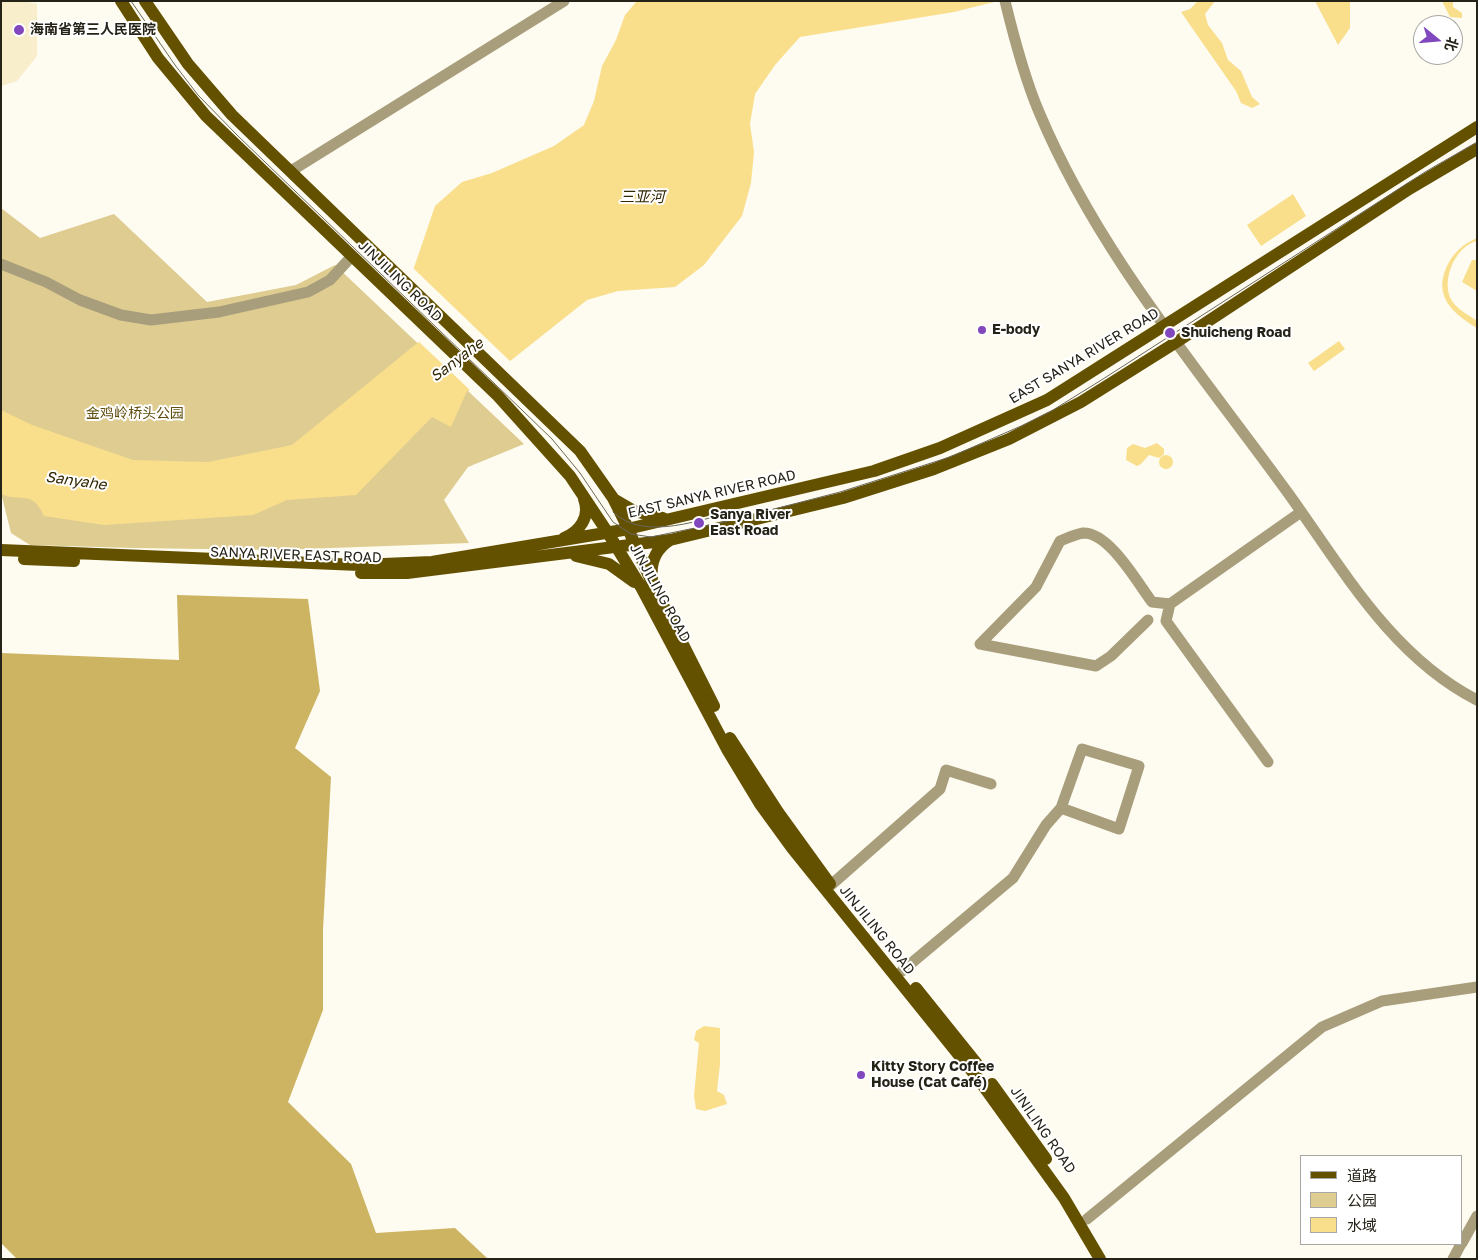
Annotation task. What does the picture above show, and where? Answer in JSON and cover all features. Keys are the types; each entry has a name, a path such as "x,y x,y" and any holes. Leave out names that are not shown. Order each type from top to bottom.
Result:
{"main road":[{"name":"JINJILING ROAD","path":"121,1 158,58 206,116 498,396 554,457 582,492 618,547 646,585 730,738 778,812 831,885"},
{"name":"JINJILING ROAD","path":"145,1 188,64 211,91 580,451 612,498 628,528 636,545 646,585 728,751 760,804 798,856 979,1080 1064,1198 1100,1259"},
{"name":"EAST SANYA RIVER ROAD","path":"608,532 837,481 940,448 1040,403 1477,127"},
{"path":"618,547 670,540 843,498 934,470 1045,422 1175,343 1409,189 1477,149"},
{"path":"553,549 572,535 583,522 587,505 582,492"},
{"path":"612,498 634,511 666,518"},
{"name":"SANYA RIVER EAST ROAD","path":"1,558 407,573 553,549 608,532"},
{"path":"553,549 609,564 646,585 654,557 663,545 670,540"},
{"name":"SANYA RIVER EAST ROAD","path":"1,550 359,565 432,562 553,549 618,547"},
{"name":"JINILING ROAD","path":"831,885 902,971 1021,1122 1087,1219 1108,1259"}],"street":[{"path":"291,171 564,1"},
{"path":"1005,5 1038,111 1062,161 1115,253 1163,326 1229,411 1355,587 1408,651 1433,673 1477,700"},
{"path":"1,264 46,282 88,303 121,315 151,320 219,312 308,292 330,280 352,256"},
{"path":"1152,602 1148,620 1111,656 1096,666 980,644 1036,587 1060,540 1082,533 1099,537 1114,551 1152,602 1170,604 1301,512"},
{"path":"1170,604 1166,621 1268,762"},
{"path":"1148,620 1166,621"},
{"path":"902,971 1013,878 1046,825 1061,808 1082,749 1139,766 1119,829 1061,808"},
{"path":"831,885 940,789 946,770 992,784"},
{"path":"1087,1219 1322,1027 1382,1001 1477,987"},
{"path":"1463,1241 1477,1216"},
{"path":"1453,1259 1461,1245"}],"shaded area":[{"name":"海南省第三人民医院","path":"1,1 23,1 37,4 37,56 17,81 1,86"},
{"path":"177,595 308,599 320,691 295,748 331,777 323,930 323,1010 288,1102 351,1164 376,1233 455,1228 488,1259 17,1259 1,1243 1,653 179,660"}],"green space":[{"name":"金鸡岭桥头公园","path":"1,208 40,238 114,214 207,302 296,285 335,265 524,444 468,467 444,500 469,543 276,550 133,548 30,545 11,533 1,493"}],"water":[{"name":"三亚河","path":"637,1 998,1 954,12 800,37 775,65 755,94 750,124 754,152 751,183 742,216 704,265 675,287 618,291 587,300 475,389 467,391 451,427 432,417 356,495 287,500 253,515 104,525 44,516 35,502 26,498 1,494 1,410 32,425 133,460 208,462 292,445 421,340 405,294 435,206 462,182 492,173 554,146 584,125 594,101 602,66 616,40 625,15"},
{"path":"1198,1 1215,1 1205,14 1208,25 1222,43 1228,60 1241,71 1252,97 1260,104 1252,108 1241,103 1236,91 1181,12 1190,9"},
{"path":"1315,1 1350,1 1350,28 1338,45"},
{"path":"1442,1 1453,1 1453,7 1462,13 1462,15 1449,15"},
{"path":"1293,194 1306,216 1261,246 1247,225"},
{"path":"1477,238 1477,241 1469,244 1456,257 1449,275 1448,284 1452,301 1460,310 1477,321 1477,328 1460,316 1447,303 1442,286 1443,277 1452,257 1463,246"},
{"path":"1472,260 1477,260 1477,291 1462,282"},
{"path":"1339,341 1345,349 1314,371 1308,363"},
{"path":"1157,443 1164,449 1164,454 1159,458 1149,455 1137,466 1126,460 1127,448 1133,444 1145,448"},
{"path":"1166,455 1171,457 1173,462 1171,467 1166,469 1161,467 1159,462 1161,457"},
{"path":"704,1026 720,1028 720,1064 717,1091 724,1095 727,1104 705,1111 696,1109 694,1096 699,1043 694,1040 696,1031"}],"pier":[{"path":"412,267 512,363 477,391 472,392 417,340 402,294"}],"tram line":[{"path":"131,1 198,95 237,135 552,439 580,473 613,522 631,534 651,537 724,522 840,492 950,457 1021,426 1053,410 1103,379 1425,172 1477,142"},
{"path":"613,512 626,521 641,526 658,527 675,526 741,510"}],"place":[{"name":"海南省第三人民医院","path":"19,30"},
{"name":"E-body","path":"982,330"},
{"name":"Shuicheng Road","path":"1170,333"},
{"name":"Sanya River East Road","path":"699,523"},
{"name":"Kitty Story Coffee House (Cat Café)","path":"861,1075"}],"water label":[{"name":"Sanyahe","path":"457,360"},
{"name":"Sanyahe","path":"76,481"}]}
